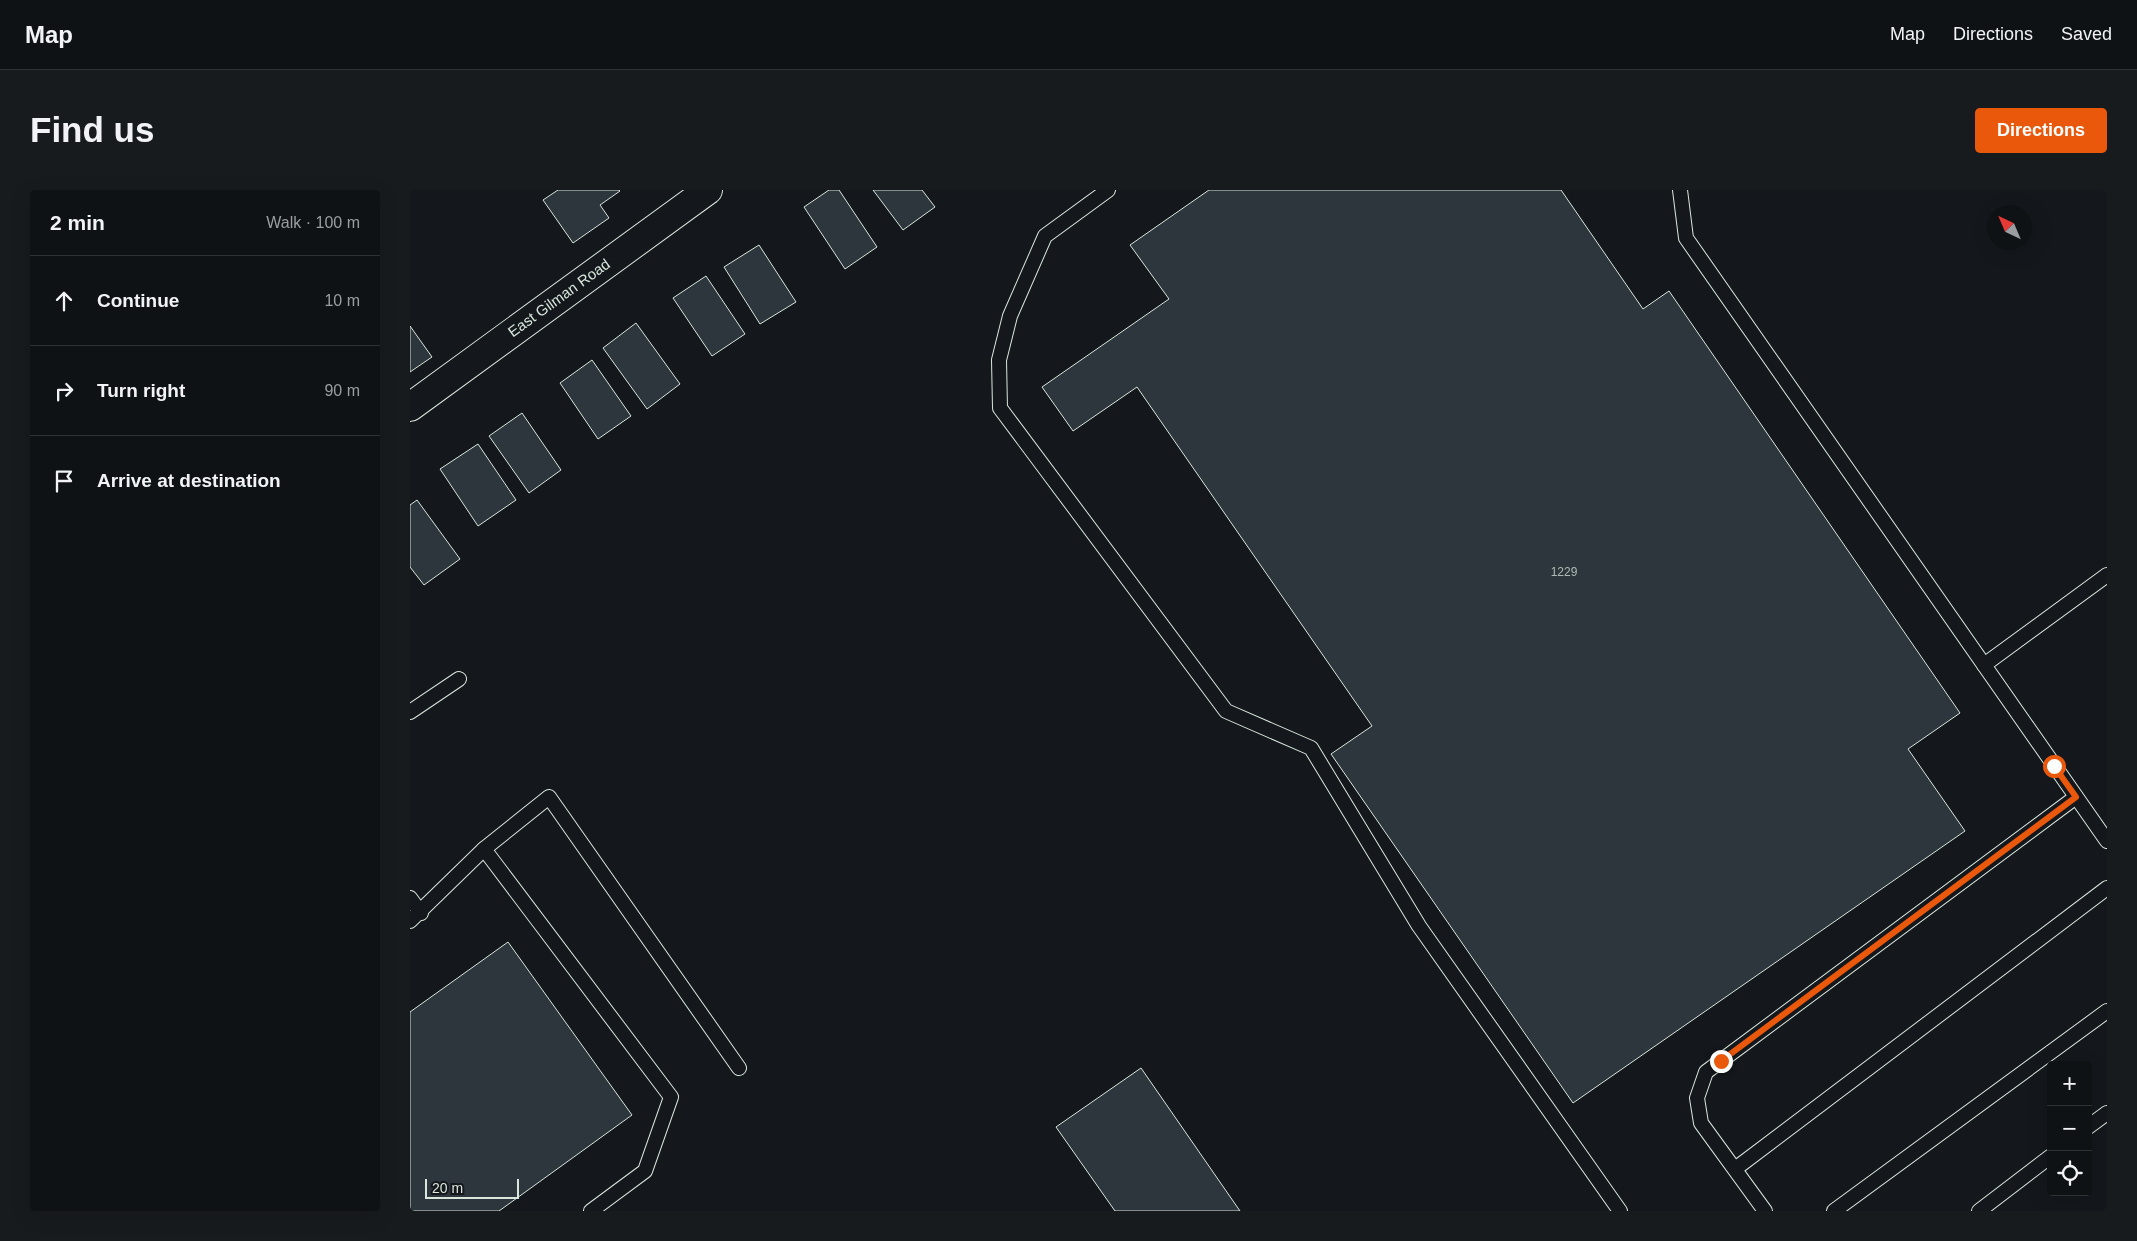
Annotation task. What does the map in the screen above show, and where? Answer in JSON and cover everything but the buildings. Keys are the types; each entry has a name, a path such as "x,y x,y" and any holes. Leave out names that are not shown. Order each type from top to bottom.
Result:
{"street":[{"name":"East Gilman Road","path":"410,407 708,190"}],"lane":[{"path":"1108,190 1045,236 1010,316 999,360 1000,408 1226,711 1311,748 1420,926 1620,1211"},
{"path":"1680,190 1686,238 2107,841"},
{"path":"1984,665 2107,575"},
{"path":"410,712 459,679"},
{"path":"410,898 415,917 484,849 549,797 739,1068"},
{"path":"1765,1211 1701,1122 1697,1098 1706,1072 2076,797"},
{"path":"484,849 671,1097 645,1171 591,1211"},
{"path":"1735,1169 2107,888"},
{"path":"1834,1211 2107,1011"},
{"path":"2092,1124 2107,1113"},
{"path":"1979,1211 2047,1159"}],"route":[{"path":"1721,1061 2076,797 2054,766"}]}
